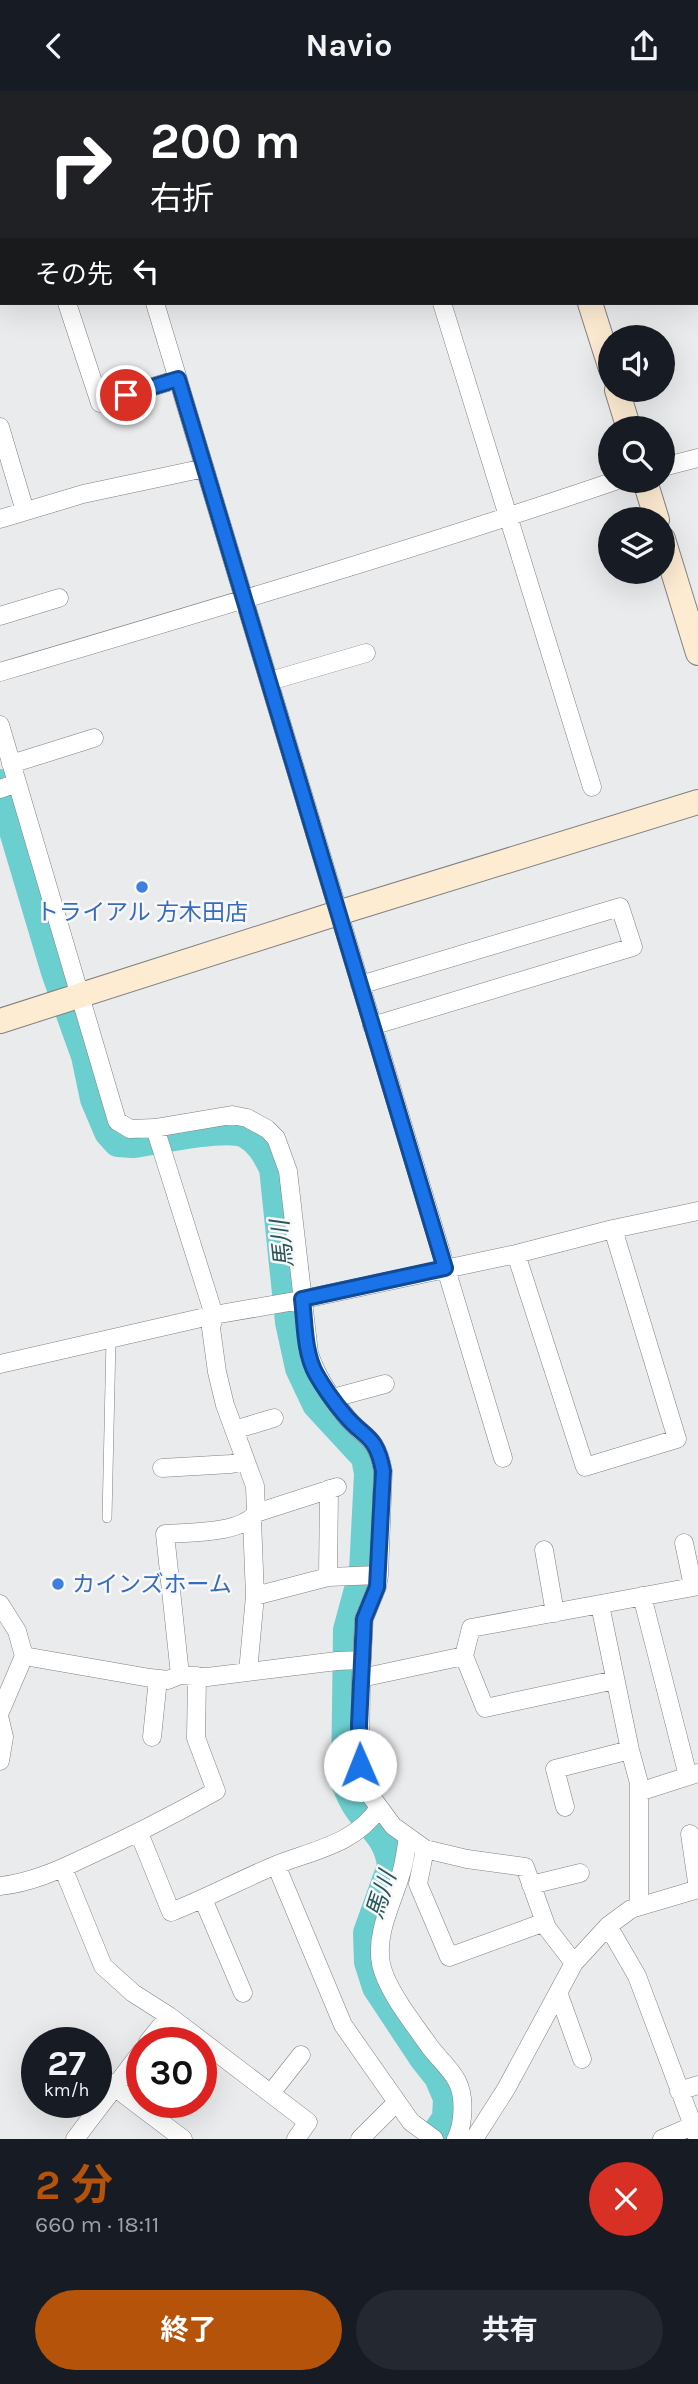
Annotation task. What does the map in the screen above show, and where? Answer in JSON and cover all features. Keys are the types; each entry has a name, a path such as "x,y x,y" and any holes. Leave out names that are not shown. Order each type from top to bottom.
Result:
{"street":[{"path":"68,305 100,403 178,379"},
{"path":"156,305 503,1458"},
{"path":"443,305 592,787"},
{"path":"591,305 598,328"},
{"path":"0,427 25,511"},
{"path":"675,464 698,458"},
{"path":"0,519 83,494 205,468"},
{"path":"0,672 507,518 598,487"},
{"path":"675,578 698,653"},
{"path":"0,616 59,598"},
{"path":"270,681 366,653"},
{"path":"0,726 11,764 9,786 117,1121 130,1129 157,1136 232,1115 247,1118 267,1129 276,1138 288,1171 298,1300 311,1362 322,1384 345,1416 372,1441 380,1454 383,1471 368,1575 377,1587 364,1619 354,1665 360,1765 370,1795 372,1817"},
{"path":"11,764 94,738"},
{"path":"0,1021 338,913 698,803"},
{"path":"360,985 620,907 633,947 372,1026"},
{"path":"157,1136 214,1315 211,1328 225,1405 255,1486 255,1596 248,1672"},
{"path":"0,1364 214,1315 275,1305 516,1254 698,1211"},
{"path":"516,1254 584,1467 677,1439 613,1229"},
{"path":"333,1398 385,1384"},
{"path":"234,1430 274,1418"},
{"path":"162,1468 245,1461"},
{"path":"0,1886 36,1878 62,1868 139,1833 216,1791 196,1738 189,1676 165,1534 227,1528 333,1488 328,1577"},
{"path":"615,1680 485,1709 464,1656 471,1628 696,1586 684,1543"},
{"path":"544,1550 555,1613"},
{"path":"255,1596 328,1577 368,1575"},
{"path":"639,1792 693,1775 642,1596"},
{"path":"0,1604 17,1631 24,1655 0,1712"},
{"path":"600,1605 639,1783 639,1906"},
{"path":"24,1655 169,1680 189,1676 464,1656"},
{"path":"152,1737 158,1679"},
{"path":"0,1720 4,1737 0,1761"},
{"path":"565,1807 555,1769 630,1751"},
{"path":"139,1833 171,1912 276,1865 339,1843 372,1817"},
{"path":"372,1817 393,1826 425,1849 467,1859 525,1867 547,1929 574,1963"},
{"path":"474,2139 506,2089 574,1963 608,1926 632,1909 698,1889 690,1835"},
{"path":"408,1838 403,1869 385,1920 381,1963 389,1986 458,2084 462,2105 460,2132 456,2139"},
{"path":"425,1849 418,1884 449,1957 545,1922"},
{"path":"276,1865 343,2025 411,2122 428,2136"},
{"path":"62,1868 103,1966 133,1993 169,2015 308,2122 296,2139"},
{"path":"531,1885 580,1873"},
{"path":"203,1899 243,1993"},
{"path":"608,1926 638,1976 695,2132 662,2139"},
{"path":"559,1995 582,2059"},
{"path":"160,2027 169,2015"},
{"path":"271,2094 301,2055"},
{"path":"75,2139 126,2072"},
{"path":"112,2085 183,2139"},
{"path":"679,2091 698,2085"},
{"path":"360,2139 397,2102"}],"lane":[{"path":"107,1518 111,1339"}],"waterway":[{"name":"馬川","path":"0,784 56,972 86,1056 95,1099 109,1132 118,1142 133,1143 208,1131 237,1131 256,1141 274,1168 290,1322 300,1368 317,1404 366,1457 369,1474 364,1571 348,1630 346,1783 361,1812 383,1839 390,1856 392,1866 368,1933 369,1962 377,1987 439,2077 448,2098 447,2118 433,2139"}],"place":[{"name":"トライアル 方木田店","path":"142,887"},
{"name":"カインズホーム","path":"58,1584"}],"route":[{"path":"126,395 178,379 445,1268 302,1299 314,1371 345,1416 372,1441 380,1454 383,1471 379,1575 364,1619 360,1765"}]}
